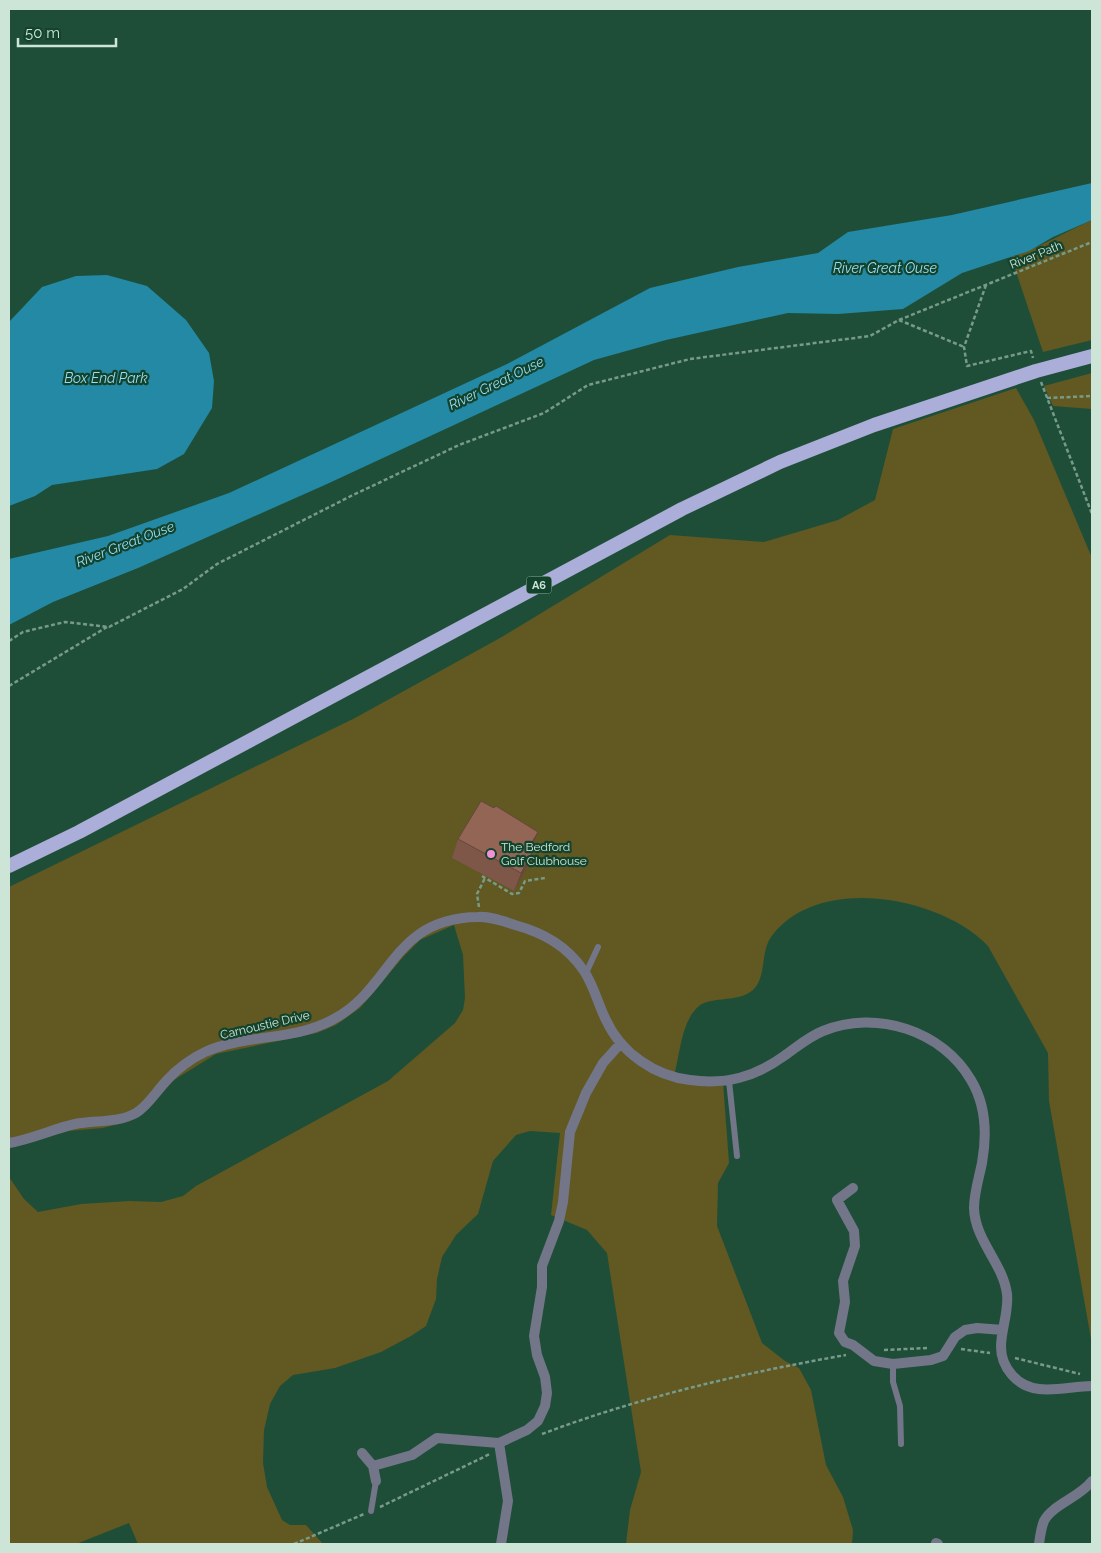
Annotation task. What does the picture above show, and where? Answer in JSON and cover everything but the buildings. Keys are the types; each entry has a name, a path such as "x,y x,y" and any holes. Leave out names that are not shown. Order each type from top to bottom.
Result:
{"highway":[{"name":"A6","path":"9,866 79,832 682,509 771,466 874,425 1036,371 1092,356"}],"street":[{"name":"Carnoustie Drive","path":"9,1143 76,1124 118,1119 137,1112 169,1078 205,1052 228,1045 312,1029 333,1020 368,993 398,951 419,934 435,925 480,916 501,920 545,935 565,948 586,973 607,1024 621,1043 633,1056 653,1069 675,1077 708,1083 729,1081 765,1069 807,1039 825,1030 839,1026 882,1023 905,1028 924,1036 941,1047 957,1061 970,1079 980,1098 985,1139 974,1208 976,1225 982,1242 1001,1274 1006,1288 1007,1304 1001,1354"},
{"path":"373,1466 412,1455 437,1438 500,1446 538,1421 545,1406 547,1393 545,1377 537,1355 534,1336 542,1287 542,1266 559,1221 563,1202 570,1132 586,1093 603,1063 621,1043"},
{"path":"853,1188 837,1200 854,1231 855,1246 843,1281 845,1302 839,1333 845,1342 864,1352 874,1361 893,1364 931,1360 943,1356 955,1337 964,1330 977,1328 1003,1330"},
{"path":"1001,1354 1005,1366 1024,1386 1051,1390 1092,1386"},
{"path":"500,1446 508,1501 501,1544"},
{"path":"362,1453 373,1466 376,1481"},
{"path":"1039,1544 1044,1521 1051,1513 1077,1497 1092,1482"}],"lane":[{"path":"586,973 598,948"},
{"path":"729,1081 737,1156"},
{"path":"893,1364 893,1382 900,1406 900,1444"},
{"path":"371,1511 376,1481"}],"path":[{"name":"River Path","path":"9,686 108,627 183,589 217,564 353,495 459,446 544,413 588,385 690,359 870,336 899,320 1092,242"},
{"path":"986,285 964,347 967,366 1031,351 1036,371 1092,514"},
{"path":"899,320 964,347"},
{"path":"1047,398 1092,396"},
{"path":"9,641 23,632 65,622 108,627"},
{"path":"480,916 477,894 484,877 512,894 519,893 525,881 545,878"},
{"path":"540,1434 650,1398 790,1365 864,1352 905,1348 949,1348 1001,1354 1083,1375"},
{"path":"294,1544 371,1511 500,1446"}],"shaded area":[{"path":"1092,220 1092,340 1043,352 1011,257 1042,245"},
{"path":"1092,373 1092,409 1053,406 1044,386"},
{"path":"1016,388 1034,420 1092,558 1092,1370 1091,1339 1049,1101 1048,1053 988,946 967,929 941,914 911,904 879,899 847,899 818,904 792,917 771,937 760,978 753,990 739,997 701,1004 693,1012 685,1028 680,1046 675,1077 723,1082 729,1163 718,1183 717,1226 762,1343 785,1361 799,1368 811,1390 826,1465 843,1497 853,1530 852,1544 626,1544 630,1510 641,1472 607,1253 587,1230 551,1215 560,1133 530,1131 516,1135 493,1161 478,1214 456,1235 442,1257 437,1279 436,1299 426,1326 381,1352 335,1368 293,1375 280,1386 270,1404 264,1430 263,1463 267,1487 282,1520 290,1525 306,1525 323,1544 138,1544 129,1523 76,1544 9,1544 9,1177 24,1199 38,1212 81,1204 130,1201 161,1202 183,1196 196,1186 388,1081 455,1023 463,1010 465,998 463,955 454,925 420,940 360,1008 336,1025 317,1033 216,1054 174,1080 146,1111 130,1121 103,1128 68,1131 9,1148 9,887 355,718 500,638 670,535 764,542 838,520 875,500 893,429"}],"water":[{"name":"River Great Ouse","path":"1092,183 1092,220 1053,237 1029,251 962,273 903,309 838,314 788,313 666,340 594,360 327,484 138,568 53,602 9,625 9,559 108,536 229,493 507,364 650,288 738,267 818,253 848,232 952,215"},
{"name":"Box End Park","path":"107,275 147,286 186,320 209,353 214,381 212,408 184,454 157,469 52,485 35,496 9,506 9,322 42,287 76,276"}],"place":[{"name":"The Bedford Golf Clubhouse","path":"491,854"}]}
